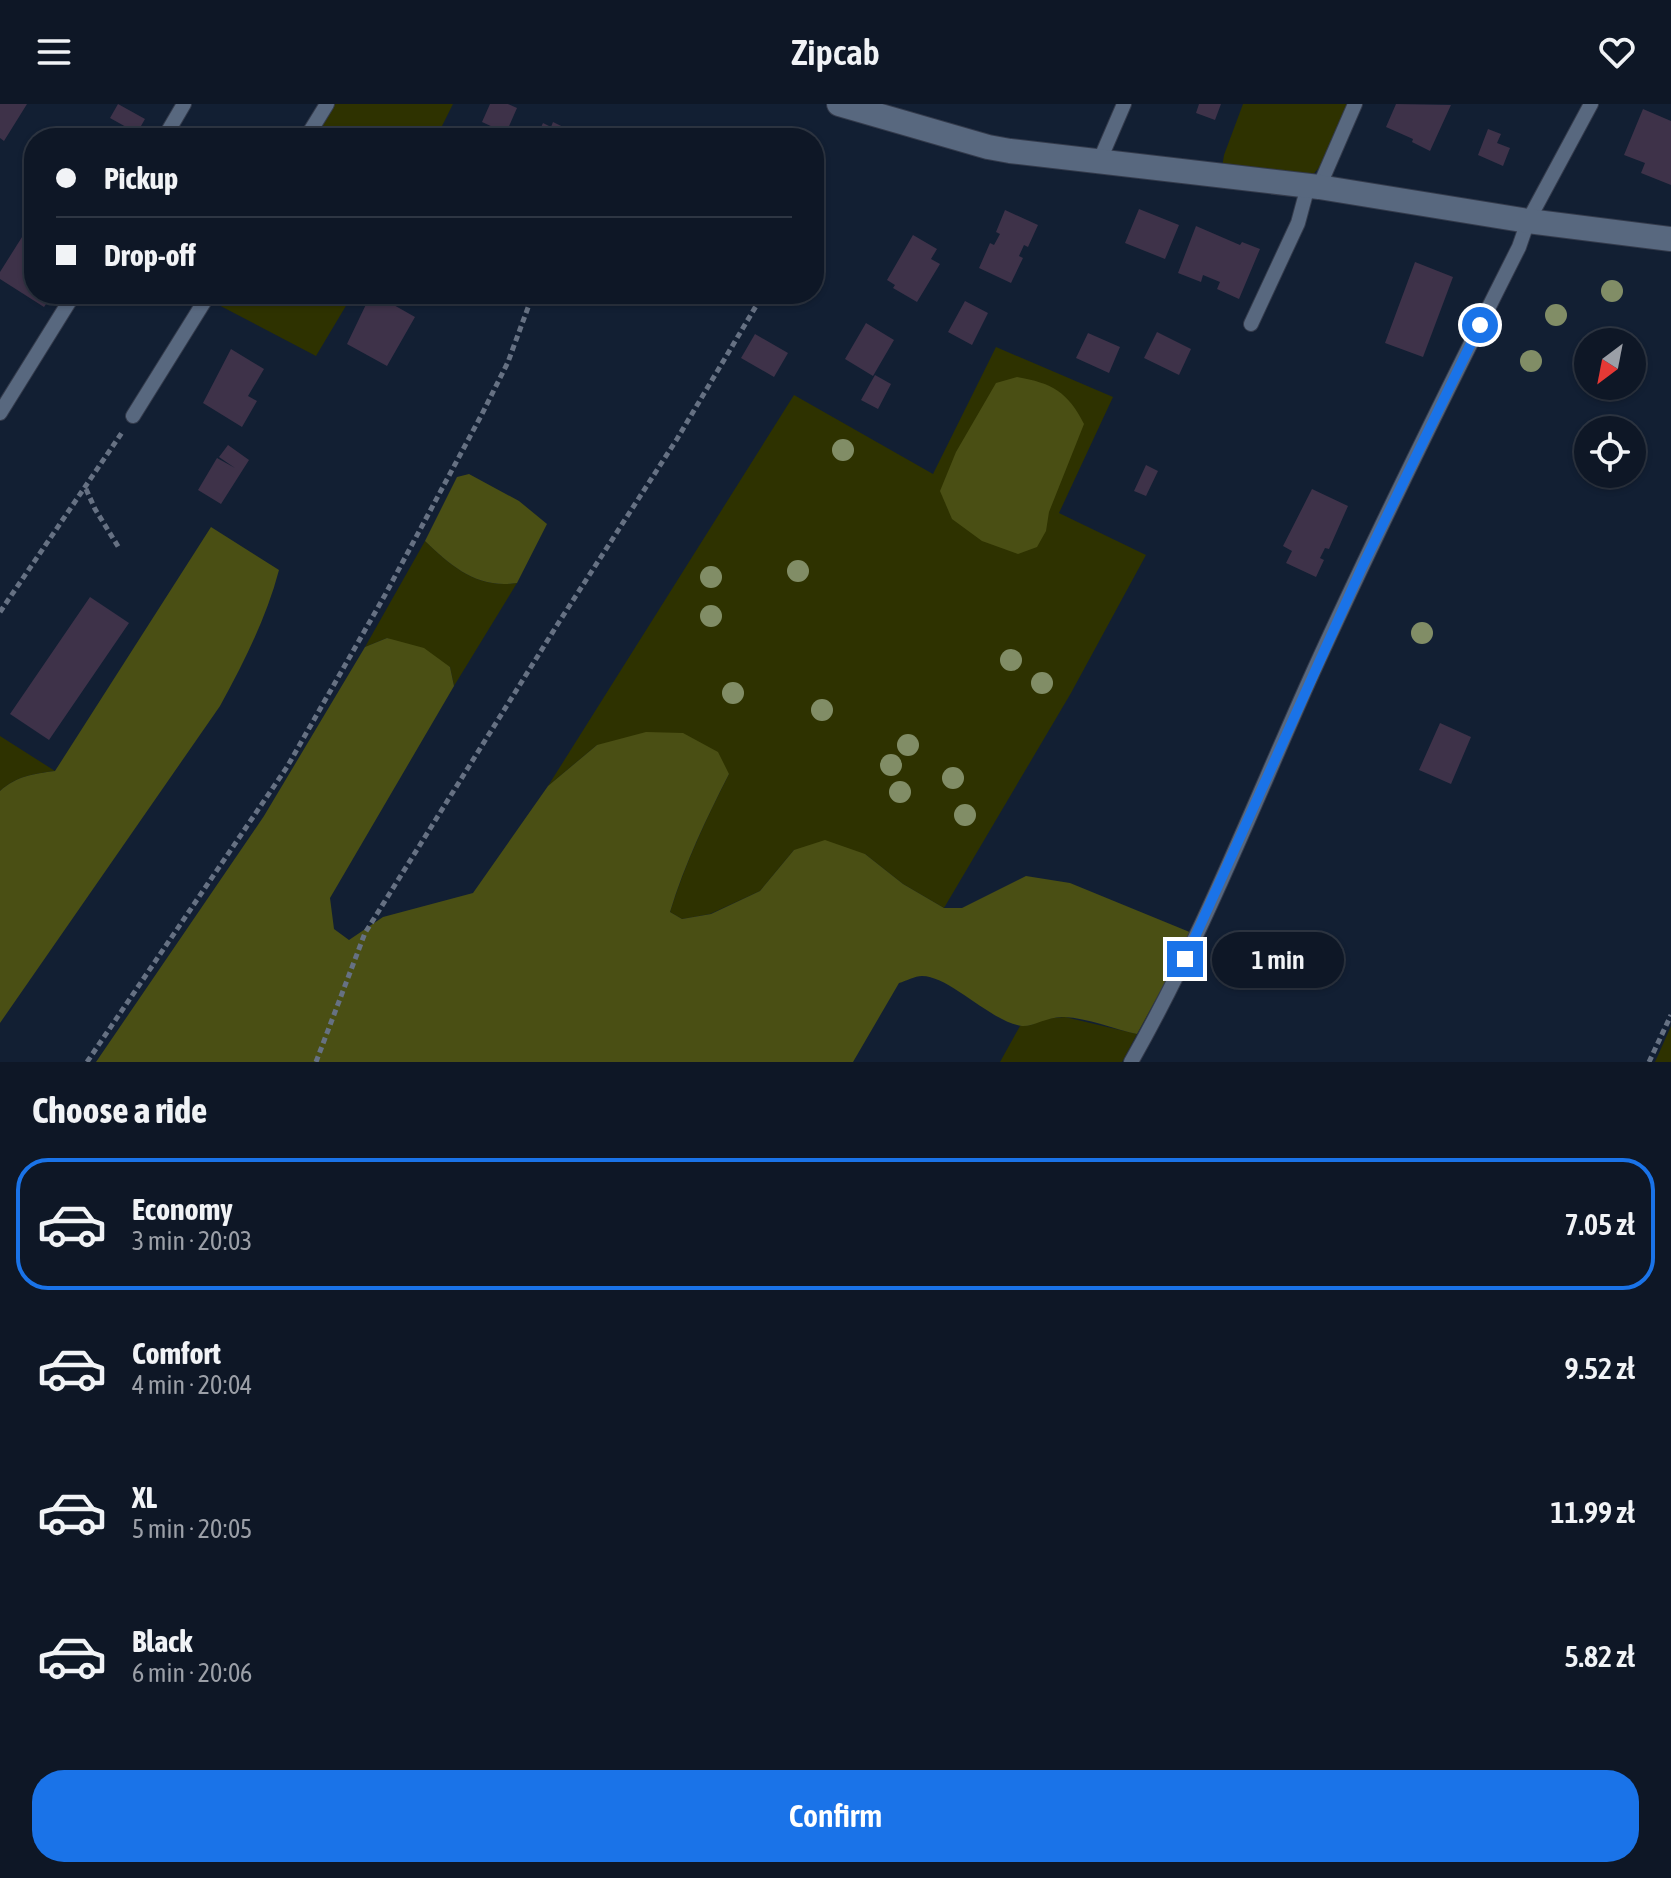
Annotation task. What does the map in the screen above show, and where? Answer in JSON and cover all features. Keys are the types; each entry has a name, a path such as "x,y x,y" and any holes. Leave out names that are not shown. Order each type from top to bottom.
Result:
{"street":[{"path":"839,104 874,108 988,147 1313,187 1528,221 1671,239"}],"lane":[{"path":"170,128 184,104"},
{"path":"312,128 327,104"},
{"path":"1099,162 1124,104"},
{"path":"1251,324 1313,187 1355,104"},
{"path":"1131,1062 1185,959 1369,551 1519,247 1528,221 1591,104"},
{"path":"0,413 68,304"},
{"path":"133,416 203,304"}],"path":[{"path":"87,1062 287,767 385,595 482,414 508,362 528,304"},
{"path":"316,1062 365,933 677,439 757,304"},
{"path":"0,612 133,416"},
{"path":"86,488 87,496 119,548"},
{"path":"1649,1062 1671,1015"}],"green space":[{"path":"332,104 453,104 441,128 317,128"},
{"path":"1243,104 1349,104 1321,165 1312,176 1222,167"},
{"path":"217,304 347,304 316,356"},
{"path":"996,347 1113,397 1059,513 1146,555 1071,693 944,908 903,884 865,854 794,850 760,891 710,914 682,919 670,912 696,842 729,774 597,745 548,786 794,395 933,474"},
{"path":"1017,377 1040,382 1058,391 1072,404 1084,424 1049,512 1046,531 1037,547 1018,554 982,541 952,519 940,491 956,452 996,383"},
{"path":"469,474 519,501 547,524 517,583 490,583 466,574 425,541 457,477"},
{"path":"211,527 279,570 261,623 220,706 0,1023 0,791 19,779 55,771"},
{"path":"425,541 466,574 490,583 517,583 454,686 450,667 387,638 365,647"},
{"path":"387,638 424,648 450,667 454,686 330,898 334,929 349,940 383,917 473,893 548,786 597,745 646,732 683,733 718,752 729,774 696,842 670,912 682,919 711,914 760,891 794,850 825,840 865,854 903,884 944,908 962,908 1026,876 1070,883 1192,933 1137,1034 1064,1017 1022,1026 1010,1023 945,983 922,976 899,983 853,1062 96,1062 264,816 365,647"},
{"path":"0,736 55,771 19,779 0,791"},
{"path":"1065,1017 1137,1034 1122,1062 1000,1062 1020,1026"},
{"path":"1671,1026 1671,1062 1655,1062"}],"building":[{"path":"0,104 27,104 4,141 0,138"},
{"path":"118,104 145,119 140,128 128,128 110,118"},
{"path":"490,104 508,104 517,108 508,128 495,128 482,122"},
{"path":"1199,104 1221,104 1215,120 1196,113"},
{"path":"1396,104 1451,105 1430,151 1386,127"},
{"path":"1643,109 1671,121 1671,185 1641,173 1645,163 1624,155"},
{"path":"553,122 565,128 541,128 543,123 551,127"},
{"path":"1488,129 1501,134 1497,143 1510,148 1503,166 1478,155"},
{"path":"1139,209 1179,225 1165,259 1125,243"},
{"path":"1005,210 1038,225 1028,247 1024,245 1019,256 1023,258 1011,283 979,268 990,243 994,245 1000,234 996,232"},
{"path":"1196,226 1240,245 1242,242 1260,249 1239,299 1217,289 1220,282 1203,275 1201,282 1178,273"},
{"path":"24,234 24,294 0,279 0,272"},
{"path":"913,235 937,249 931,259 940,264 917,302 893,288 895,285 887,280"},
{"path":"1415,262 1453,277 1423,357 1385,343"},
{"path":"965,301 988,313 972,345 948,332"},
{"path":"366,304 392,304 415,317 387,366 347,344"},
{"path":"866,323 894,340 873,376 845,359"},
{"path":"1157,332 1191,349 1179,375 1144,358"},
{"path":"1088,333 1120,347 1109,373 1076,358"},
{"path":"755,334 788,353 774,377 741,358"},
{"path":"231,349 264,369 248,396 257,401 242,427 203,403"},
{"path":"875,375 891,384 878,409 861,400"},
{"path":"228,445 249,460 221,504 198,490 217,458 235,468 219,457"},
{"path":"1146,465 1158,471 1146,496 1134,491"},
{"path":"1312,489 1348,506 1329,549 1325,548 1320,558 1324,560 1316,577 1286,563 1292,551 1283,546"},
{"path":"90,597 129,623 49,740 10,714"},
{"path":"1440,723 1471,737 1451,784 1419,770"}],"route":[{"path":"1185,959 1363,565 1480,325"}]}
